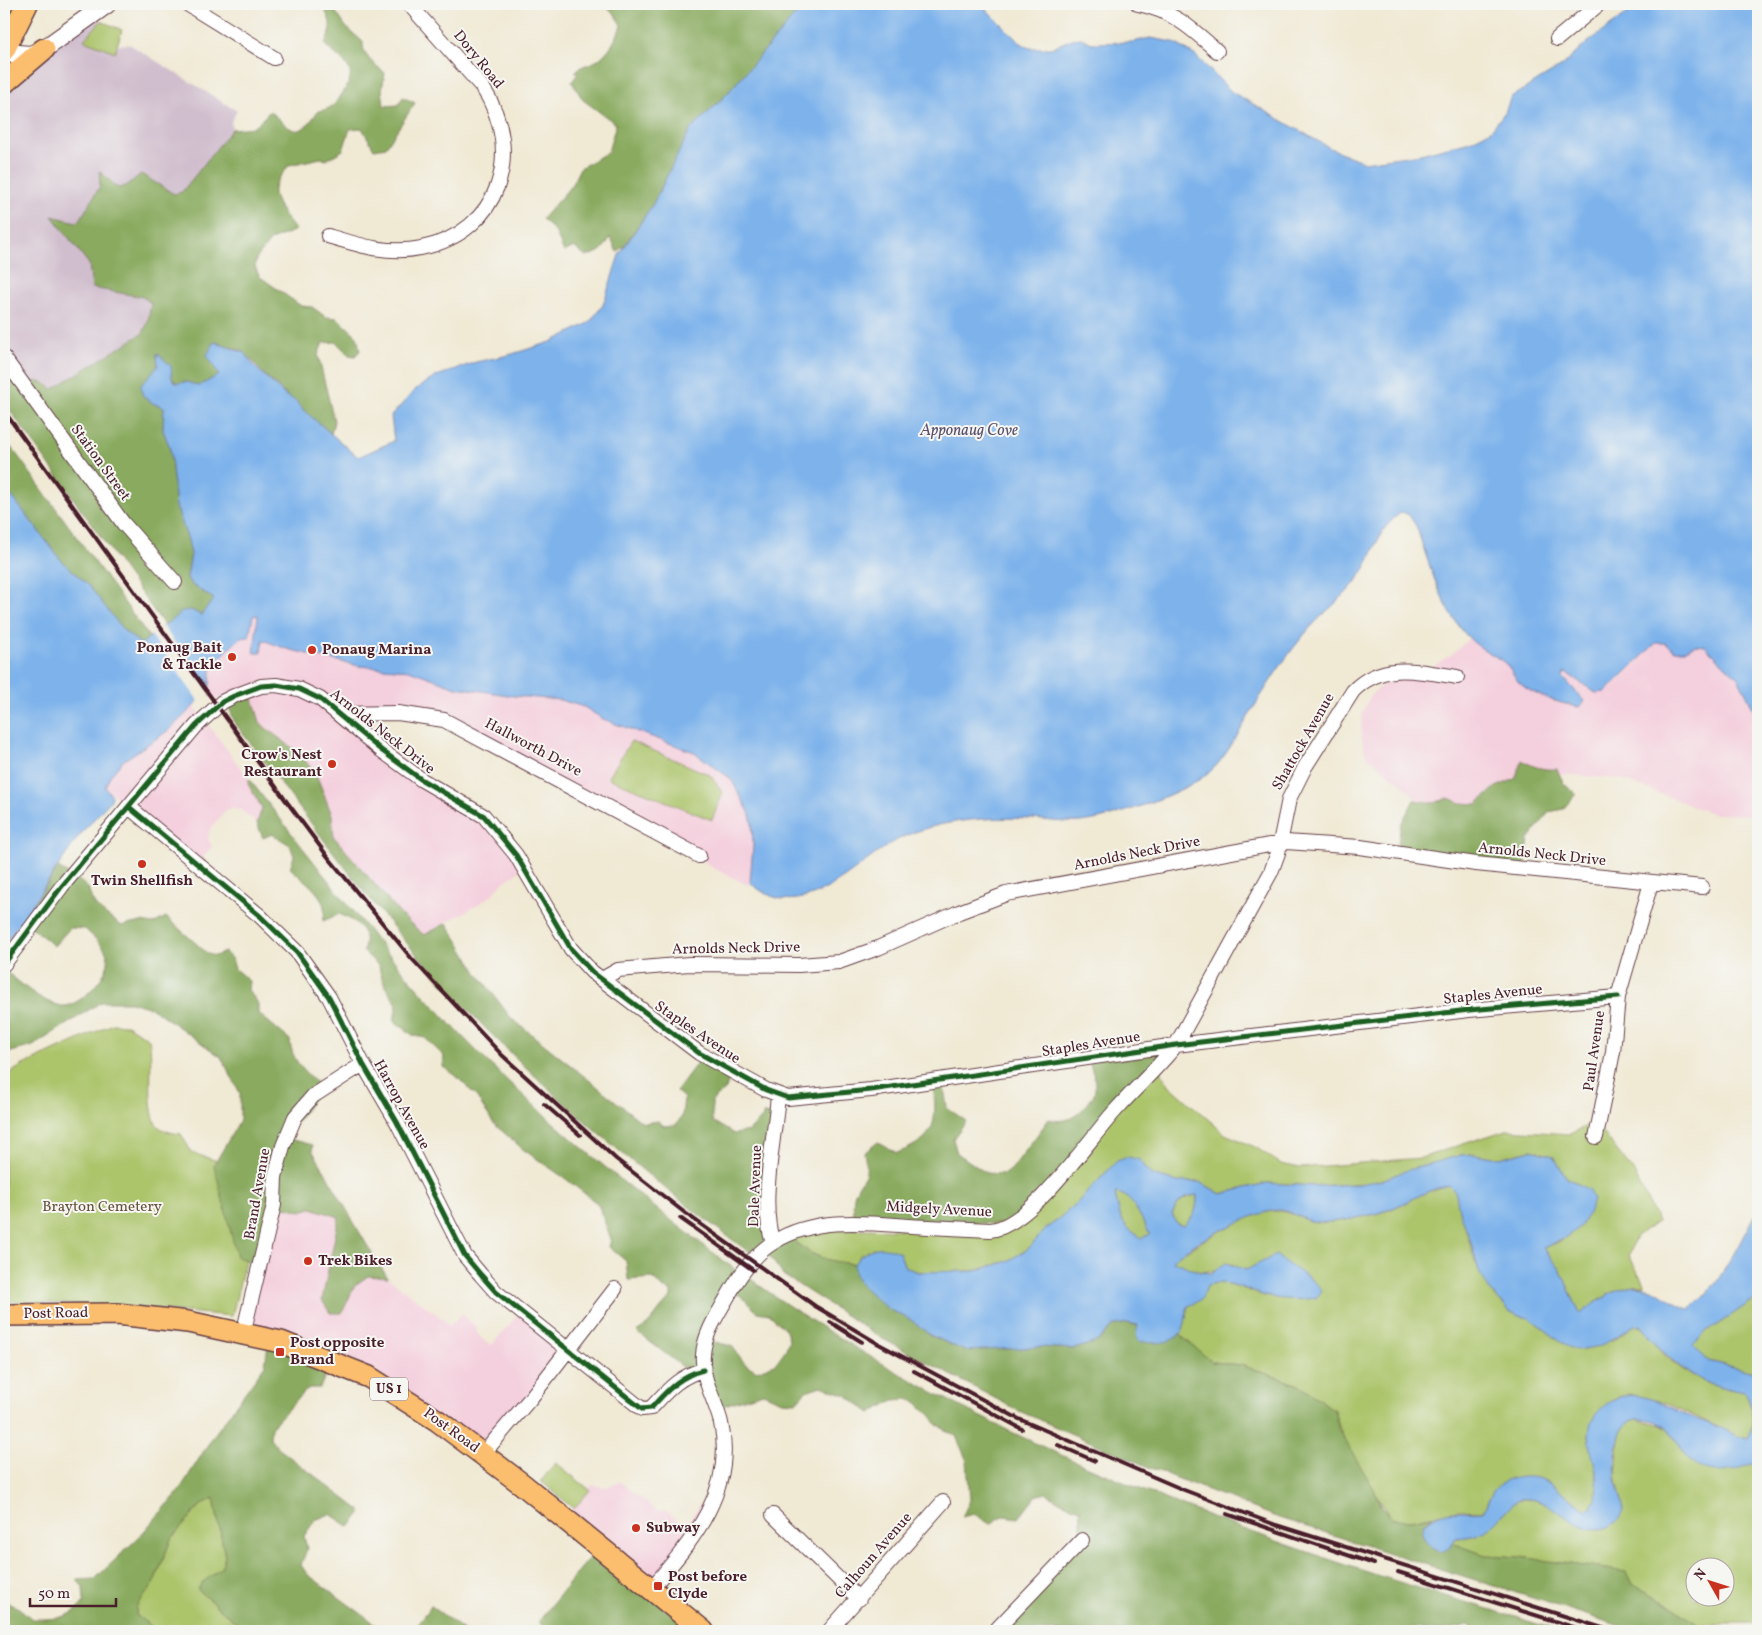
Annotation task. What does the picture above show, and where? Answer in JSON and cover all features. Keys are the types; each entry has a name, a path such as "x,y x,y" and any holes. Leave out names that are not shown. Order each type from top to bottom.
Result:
{"main road":[{"path":"4,51 27,4"},
{"path":"4,83 44,50"},
{"name":"Post Road","path":"4,1315 117,1314 188,1322 281,1342 369,1377 438,1421 522,1484 650,1590 704,1631"}],"street":[{"path":"4,51 31,56 44,50 107,4"},
{"path":"187,4 274,58"},
{"name":"Dory Road","path":"328,236 381,250 422,248 458,234 475,222 496,192 504,156 501,129 492,103 483,88 410,4"},
{"path":"1138,4 1157,8 1178,18 1217,51"},
{"path":"1557,39 1599,4"},
{"name":"Station Street","path":"4,358 123,522 175,582"},
{"name":"Shattock Avenue","path":"1176,1045 1271,872 1278,853 1284,811 1294,788 1348,697 1359,683 1375,674 1422,672 1457,677"},
{"name":"Arnolds Neck Drive","path":"4,964 62,886 190,732 208,714 234,696 261,686 287,686 320,699 422,780 484,816 516,855 571,949 592,972 602,979 618,970 689,964 799,965 839,962 1006,894 1279,843 1303,842 1360,847 1476,864 1702,887"},
{"name":"Hallworth Drive","path":"339,714 398,713 444,720 699,856"},
{"name":"Harrop Avenue","path":"129,807 260,916 296,952 329,997 363,1064 397,1122 465,1256 496,1292 568,1352 642,1409 651,1408 677,1381 689,1374 703,1370"},
{"name":"Paul Avenue","path":"1596,1137 1613,1052 1618,997 1651,883"},
{"name":"Staples Avenue","path":"602,979 631,1004 728,1070 778,1095 798,1099 872,1090 1176,1045 1478,1009 1618,997"},
{"name":"Midgely Avenue","path":"773,1243 794,1232 841,1223 888,1223 990,1230 1006,1227 1020,1218 1052,1186 1114,1111 1158,1067 1176,1045"},
{"name":"Brand Avenue","path":"243,1334 274,1204 275,1177 281,1154 295,1117 313,1096 363,1064"},
{"name":"Dale Avenue","path":"703,1370 704,1344 714,1321 742,1275 759,1253 773,1243 768,1229 768,1194 778,1095"},
{"path":"482,1454 568,1352 615,1289"},
{"path":"650,1590 706,1518 720,1481 723,1455 722,1427 703,1370"},
{"name":"Calhoun Avenue","path":"829,1631 860,1599 943,1502"},
{"path":"773,1515 860,1599"},
{"path":"995,1631 1082,1540"}],"shaded area":[{"path":"97,16 113,37 112,46 129,44 237,111 231,121 232,129 182,192 174,194 141,174 126,186 118,188 99,172 100,186 80,220 76,222 53,216 89,264 92,288 143,297 151,303 148,322 143,333 53,389 22,381 4,357 4,84"},
{"path":"258,615 255,653 263,639 287,649 383,668 408,670 456,687 514,696 560,700 584,707 603,719 694,752 731,779 749,812 752,822 753,847 750,882 748,885 713,868 682,844 430,712 376,707 357,727 480,813 523,869 502,883 492,895 479,904 424,935 402,916 334,837 332,815 260,722 250,689 224,698 211,699 211,671 218,660 240,638 253,616"},
{"path":"1469,638 1504,662 1512,670 1517,680 1557,702 1579,707 1585,701 1563,676 1564,672 1596,693 1613,686 1656,643 1665,643 1675,650 1686,650 1695,645 1705,646 1738,678 1758,720 1758,815 1713,814 1621,779 1559,774 1556,769 1546,770 1531,766 1523,760 1515,779 1496,787 1477,804 1461,803 1448,798 1434,803 1416,800 1409,790 1366,755 1361,734 1362,713 1371,695 1381,686 1433,666 1453,654"},
{"path":"194,706 249,779 248,785 263,808 257,823 241,810 231,808 225,811 210,829 208,839 212,846 199,863 104,787 110,776 123,761 169,730"},
{"path":"274,1204 301,1211 311,1208 339,1217 323,1299 330,1313 342,1313 355,1285 369,1276 388,1278 443,1319 449,1326 462,1314 477,1328 477,1333 485,1342 492,1345 520,1312 568,1352 483,1452 446,1426 243,1328"},
{"path":"620,1482 657,1511 665,1510 685,1526 705,1498 714,1499 651,1588 565,1517 592,1485 607,1487"}],"green space":[{"path":"604,4 805,4 726,95 690,130 653,204 625,245 617,252 610,237 600,251 585,256 574,247 564,252 555,231 542,219 571,186 580,168 608,152 616,124 583,100 572,82 578,73 575,72 600,58 618,35 621,25 614,13"},
{"path":"331,5 346,27 363,42 367,56 385,73 382,89 384,106 398,105 403,97 415,103 386,147 374,149 362,128 350,129 343,150 326,160 321,158 289,165 276,182 274,190 280,209 296,230 271,240 256,259 255,266 259,276 301,306 312,307 326,317 337,318 357,336 360,351 355,356 349,355 336,342 323,343 318,355 334,421 331,434 262,373 247,355 237,349 215,342 213,363 219,375 199,386 187,382 176,383 157,354 158,366 141,385 152,403 164,407 163,430 170,448 176,506 191,554 187,578 192,585 214,599 201,615 191,610 154,636 141,644 124,631 60,559 4,486 4,440 15,452 150,638 164,625 4,402 4,384 13,372 22,381 42,382 53,389 143,333 148,322 151,303 143,297 92,288 89,264 52,216 76,222 80,220 100,186 99,171 118,188 126,186 141,174 174,194 182,192 232,129 254,127 270,111 290,128 300,130 305,127 318,111 328,109 335,103 350,80 349,68 325,45 329,35 330,23 324,9"},
{"path":"101,21 122,30 115,52 84,40"},
{"path":"250,689 260,722 298,752 316,774 332,815 334,837 402,916 424,935 447,923 478,974 511,1018 643,1123 658,1121 664,1126 676,1125 682,1116 684,1098 676,1091 703,1055 732,1070 726,1089 712,1101 712,1121 734,1134 749,1131 763,1117 763,1114 776,1115 769,1235 788,1236 803,1248 818,1256 854,1264 855,1275 888,1309 911,1320 930,1335 965,1351 1041,1347 1074,1349 1096,1342 1115,1325 1128,1323 1176,1337 1179,1334 1212,1362 1241,1365 1299,1385 1334,1410 1339,1430 1374,1489 1381,1507 1393,1519 1411,1520 1433,1516 1423,1524 1449,1548 1452,1543 1485,1555 1520,1557 1626,1572 1632,1584 1664,1601 1700,1626 1697,1631 1637,1631 1279,1518 1151,1468 1019,1411 881,1338 783,1275 765,1250 756,1256 745,1249 660,1184 577,1115 498,1041 424,963 351,875 235,723 227,702"},
{"path":"631,741 710,775 723,793 712,820 608,778"},
{"path":"1522,760 1538,768 1557,769 1564,784 1576,794 1563,809 1549,812 1529,839 1525,868 1397,850 1401,824 1414,800 1434,803 1448,798 1461,803 1477,804 1496,787 1515,779"},
{"path":"249,779 395,962 458,1032 491,1065 581,1147 644,1199 741,1274 744,1274 809,1319 876,1360 981,1417 1035,1443 1144,1490 1342,1564 1560,1631 1475,1631 1469,1625 1439,1631 1412,1628 1408,1631 994,1631 1082,1539 1080,1509 1063,1503 1046,1493 1036,1496 1019,1518 1003,1516 990,1524 974,1514 962,1517 970,1500 967,1461 956,1436 937,1425 931,1416 916,1402 907,1399 894,1400 871,1413 846,1395 821,1386 806,1391 796,1402 782,1401 763,1393 718,1407 702,1370 687,1370 637,1332 652,1320 671,1298 671,1291 662,1288 653,1278 628,1280 626,1261 609,1247 611,1239 598,1204 524,1150 494,1124 476,1096 455,1075 443,1067 444,1056 425,1038 414,1036 394,1021 397,1004 385,986 379,966 363,951 365,938 361,928 339,914 323,921 325,912 316,891 290,868 294,856 290,845 272,834 263,838 257,823 262,808 248,784","holes":["731,1291 741,1296 757,1312 769,1314 786,1330 789,1340 786,1349 776,1363 757,1371 745,1364 732,1346 706,1340"]},
{"path":"58,868 70,875 72,874 89,889 90,896 96,906 122,926 141,922 153,924 166,917 208,954 215,956 225,952 232,959 235,969 249,981 248,990 258,1003 258,1013 290,1040 293,1054 297,1061 305,1072 321,1087 286,1138 313,1145 312,1150 388,1278 368,1276 355,1285 342,1313 330,1313 322,1300 339,1217 311,1208 301,1211 274,1204 258,1265 237,1257 214,1165 240,1120 240,1093 221,1057 152,1008 130,1002 101,1002 33,1046 4,1054 6,1032 4,1021 4,970 46,1001 62,1006 77,1002 85,996 99,981 108,965 107,953 99,942 85,929 70,928 54,946 23,920"},
{"name":"Brayton Cemetery","path":"113,1024 127,1025 149,1039 152,1111 159,1127 172,1133 181,1134 192,1153 265,1176 232,1316 119,1306 4,1301 4,1077 23,1065"},
{"path":"1172,1046 1009,1224 854,1220 854,1196 866,1172 864,1153 878,1142 897,1153 921,1141 928,1134 934,1117 933,1080 943,1080 947,1108 966,1121 953,1139 957,1153 986,1173 1004,1174 1011,1170 1049,1119 1067,1120 1072,1118 1089,1102 1094,1092 1095,1084 1088,1057"},
{"path":"1159,1070 1170,1086 1225,1134 1255,1147 1281,1164 1300,1168 1421,1158 1506,1130 1570,1134 1593,1123 1597,1125 1633,1171 1658,1222 1636,1236 1629,1255 1645,1286 1626,1287 1618,1290 1580,1314 1560,1269 1543,1248 1562,1241 1579,1184 1567,1178 1553,1156 1531,1150 1499,1158 1474,1154 1461,1155 1371,1183 1314,1186 1267,1183 1221,1194 1200,1182 1177,1182 1151,1175 1140,1160 1117,1161 1076,1204 1045,1230 1028,1249 1008,1261 975,1271 918,1272 905,1267 899,1252 861,1254 854,1264 834,1261 811,1253 788,1236 802,1229 986,1230"},
{"path":"1449,1185 1455,1191 1475,1261 1491,1292 1509,1311 1519,1316 1530,1318 1566,1346 1613,1340 1636,1324 1640,1326 1662,1352 1680,1368 1700,1379 1722,1387 1745,1392 1750,1403 1752,1415 1749,1438 1739,1437 1666,1403 1629,1394 1614,1399 1589,1435 1597,1481 1595,1499 1591,1508 1586,1510 1547,1481 1489,1498 1484,1511 1457,1510 1411,1520 1393,1519 1383,1506 1349,1448 1340,1430 1334,1410 1299,1385 1241,1365 1212,1362 1179,1334 1183,1329 1188,1306 1201,1298 1207,1285 1224,1283 1270,1297 1306,1299 1311,1279 1288,1266 1276,1255 1250,1269 1239,1268 1232,1264 1202,1272 1188,1269 1173,1261 1178,1255 1226,1227 1252,1215 1278,1211 1318,1222 1349,1219 1381,1212 1401,1205 1429,1191"},
{"path":"1115,1193 1128,1198 1151,1234 1142,1238 1129,1229 1120,1214"},
{"path":"1197,1195 1196,1209 1191,1219 1184,1226 1177,1224 1172,1214 1176,1206 1188,1197"},
{"path":"1758,1297 1758,1373 1708,1361 1692,1345 1696,1339"},
{"path":"269,1339 330,1363 320,1388 309,1388 303,1393 271,1427 270,1438 278,1448 362,1512 350,1527 330,1514 315,1520 304,1536 307,1549 301,1565 307,1574 385,1631 241,1631 240,1626 198,1590 201,1584 221,1568 225,1557 214,1498 201,1505 171,1539 154,1583 136,1607 136,1615 157,1631 4,1631 4,1601 19,1608 32,1619 61,1617 79,1608 84,1602 83,1587 77,1580 95,1579 138,1538 177,1494 212,1438 265,1365"},
{"path":"1636,1419 1661,1425 1671,1432 1680,1443 1752,1464 1758,1459 1758,1624 1702,1624 1700,1626 1664,1601 1631,1584 1626,1572 1520,1557 1485,1555 1452,1543 1456,1538 1469,1537 1486,1530 1519,1499 1532,1499 1543,1502 1582,1525 1593,1528 1606,1528 1621,1499 1616,1475 1619,1437 1625,1424"},
{"path":"556,1463 590,1490 574,1509 541,1481"},
{"path":"214,1498 225,1557 221,1568 201,1584 198,1590 240,1626 241,1631 157,1631 136,1615 136,1607 154,1583 171,1539 201,1505"},
{"path":"598,1547 708,1631 545,1631 539,1621"},
{"path":"430,1605 465,1631 412,1631 428,1611"}],"water":[{"name":"Apponaug Cove","path":"805,4 981,4 1018,41 1029,48 1051,48 1072,39 1081,38 1092,43 1133,42 1150,38 1173,42 1196,56 1232,92 1330,148 1364,162 1421,154 1470,141 1484,134 1492,129 1505,112 1511,97 1562,66 1587,43 1640,4 1758,4 1758,722 1738,678 1705,646 1695,645 1686,650 1675,650 1665,643 1656,643 1605,692 1596,693 1565,672 1563,677 1585,702 1579,707 1555,701 1529,690 1517,680 1506,664 1472,641 1450,613 1431,570 1416,526 1409,515 1402,512 1393,519 1382,533 1356,582 1310,628 1294,648 1268,684 1225,754 1212,770 1200,779 1142,806 1092,820 1062,822 999,818 967,820 920,830 887,846 831,886 811,896 791,900 771,896 750,882 753,846 752,822 749,812 731,779 694,752 603,719 584,707 560,700 514,696 456,687 409,670 359,666 287,649 263,640 261,653 254,653 258,615 253,616 249,637 240,638 218,660 211,671 210,686 194,706 169,730 123,761 110,776 105,787 112,796 111,800 78,837 4,946 4,486 60,559 89,586 124,631 141,644 183,611 191,610 201,615 214,599 192,585 187,578 191,554 176,506 170,448 163,430 164,407 152,403 143,396 141,385 158,366 157,353 171,366 172,379 176,383 187,382 199,386 219,375 207,355 214,342 245,353 254,366 286,396 296,401 300,407 358,457 394,441 391,416 416,389 437,376 476,362 509,355 551,342 589,323 603,305 619,255 653,204 690,130 726,95"},
{"path":"1531,1150 1553,1156 1567,1178 1589,1190 1593,1200 1580,1226 1569,1236 1543,1248 1560,1269 1580,1314 1618,1290 1638,1286 1649,1288 1690,1309 1721,1275 1758,1208 1758,1297 1705,1333 1693,1345 1708,1361 1758,1373 1758,1459 1745,1466 1728,1471 1712,1472 1704,1470 1690,1460 1674,1437 1661,1424 1651,1420 1638,1419 1630,1421 1624,1427 1620,1436 1616,1456 1616,1476 1623,1510 1619,1519 1611,1526 1594,1529 1583,1526 1543,1503 1532,1499 1519,1499 1492,1526 1479,1534 1456,1538 1449,1548 1441,1552 1431,1546 1425,1540 1422,1528 1434,1516 1455,1511 1484,1511 1489,1498 1499,1485 1520,1477 1542,1479 1558,1488 1586,1510 1591,1508 1597,1488 1597,1479 1590,1444 1590,1426 1597,1413 1612,1400 1623,1396 1645,1397 1739,1437 1749,1438 1753,1421 1752,1409 1745,1392 1713,1384 1686,1371 1663,1351 1641,1326 1636,1324 1601,1346 1577,1350 1566,1346 1530,1318 1519,1316 1509,1311 1491,1292 1479,1272 1470,1239 1460,1215 1455,1191 1449,1185 1439,1187 1385,1211 1343,1220 1318,1222 1307,1220 1287,1211 1268,1212 1238,1222 1191,1246 1173,1261 1200,1272 1211,1273 1226,1263 1246,1270 1276,1255 1315,1283 1322,1291 1316,1298 1287,1299 1262,1295 1231,1284 1215,1283 1207,1285 1205,1293 1201,1298 1188,1306 1183,1329 1175,1338 1164,1342 1151,1343 1139,1341 1136,1336 1138,1325 1128,1323 1115,1325 1096,1342 1074,1349 1041,1347 965,1351 930,1335 911,1320 888,1309 862,1286 855,1275 854,1264 859,1258 869,1251 880,1248 899,1252 905,1267 918,1272 975,1271 1008,1261 1028,1249 1045,1230 1076,1204 1117,1161 1128,1157 1140,1160 1151,1175 1177,1182 1200,1182 1221,1194 1267,1183 1314,1186 1359,1184 1382,1180 1405,1171 1461,1155 1474,1154 1499,1158","holes":["1115,1193 1127,1198 1140,1215 1150,1234 1142,1238 1129,1229 1120,1214","1197,1195 1196,1209 1191,1219 1184,1226 1177,1224 1172,1214 1176,1206 1185,1198"]}],"pier":[{"path":"163,626 209,691 200,703 151,635"}],"railway":[{"path":"4,411 284,798 328,857 412,959 502,1055 616,1159 685,1213 815,1306 877,1343 1019,1419 1184,1490 1276,1525 1612,1631"},
{"path":"544,1104 580,1135"},
{"path":"680,1218 753,1270"},
{"path":"830,1322 862,1342"},
{"path":"914,1371 1022,1429"},
{"path":"1058,1445 1095,1461"},
{"path":"1227,1514 1374,1564"},
{"path":"1398,1572 1586,1631"}],"cycle path":[{"path":"4,964 62,886 196,726 222,702 261,686 276,685 299,689 320,699 381,750 422,780 484,816 516,855 571,949 592,972 699,1053 766,1090 788,1098 871,1090 1176,1045 1469,1010 1618,997"},
{"path":"129,807 260,916 297,952 329,997 363,1064 397,1122 465,1256 496,1292 642,1409 651,1408 680,1380 703,1370"}],"place":[{"name":"Ponaug Marina","path":"312,650"},
{"name":"Ponaug Bait & Tackle","path":"232,657"},
{"name":"Crow's Nest Restaurant","path":"332,764"},
{"name":"Twin Shellfish","path":"142,864"},
{"name":"Trek Bikes","path":"308,1261"},
{"name":"Post opposite Brand","path":"280,1352"},
{"name":"Subway","path":"636,1528"},
{"name":"Post before Clyde","path":"658,1586"}]}
